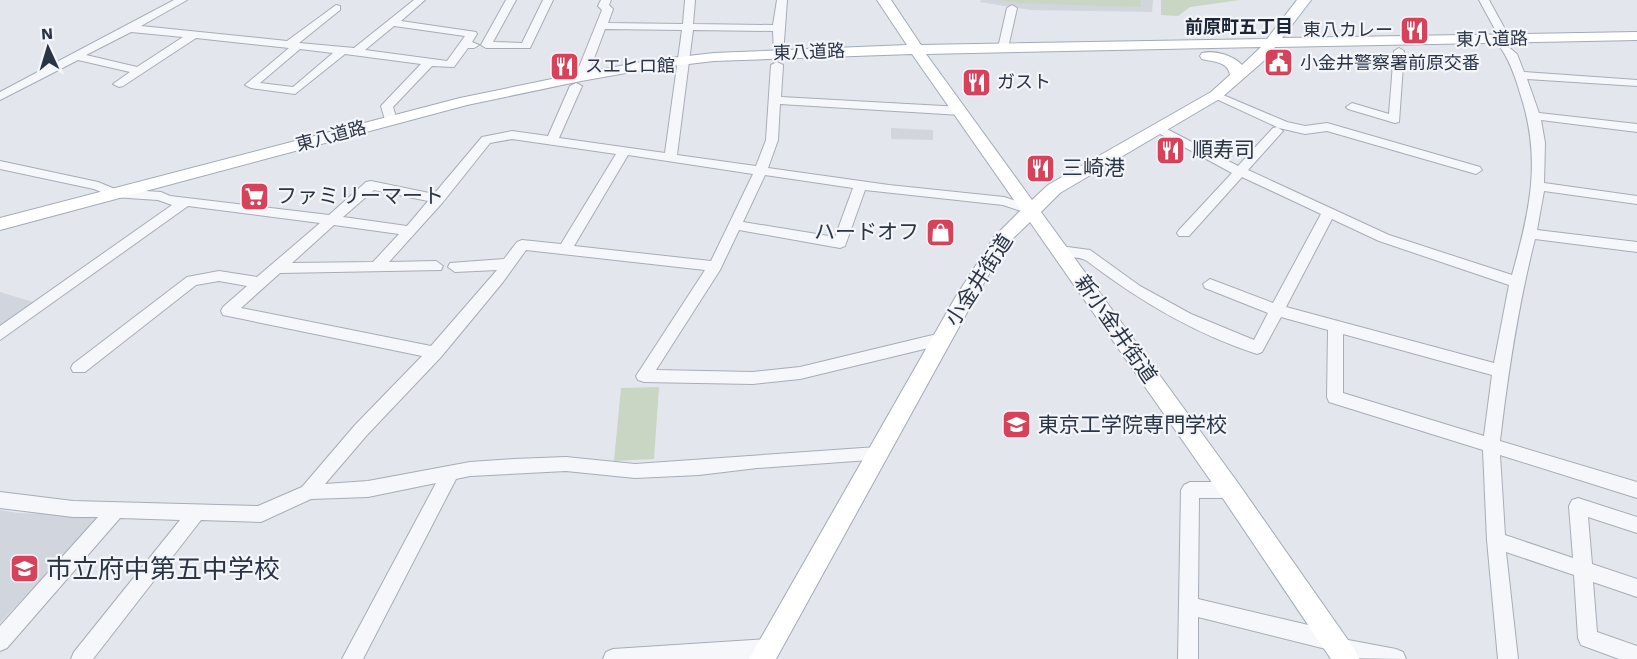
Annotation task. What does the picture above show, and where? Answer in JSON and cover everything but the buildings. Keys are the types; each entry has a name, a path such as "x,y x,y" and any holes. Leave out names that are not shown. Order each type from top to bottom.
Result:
{"main road":[{"name":"新小金井街道","path":"884,0 1340,649"},
{"name":"小金井街道","path":"765,654 990,255 1030,210 1054,189 1216,95 1266,49 1304,0"},
{"name":"東八道路","path":"921,55 1003,48 1399,51 1637,36"},
{"name":"東八道路","path":"0,224 499,93 684,67 778,59 921,55 1207,56 1266,49 1507,43 1637,43"},
{"path":"1207,56 1232,63 1239,71 1238,77"},
{"name":"東八道路","path":"0,233 578,81"}],"street":[{"path":"0,97 182,0"},
{"path":"356,52 420,0"},
{"path":"486,45 511,0"},
{"path":"465,44 526,46 548,0"},
{"path":"552,141 608,9 603,6 606,0"},
{"path":"671,156 684,67 690,0"},
{"path":"782,0 778,28 772,140 761,170 715,266 644,376 753,378 800,374 941,339"},
{"path":"1484,0 1513,56 1534,117 1539,143 1538,186 1500,372 1491,444 1496,540 1508,659"},
{"path":"336,8 251,85 296,91 342,51"},
{"path":"1003,48 1012,8"},
{"path":"127,28 356,52 450,66 471,34 393,23"},
{"path":"601,26 778,28"},
{"path":"119,84 194,35"},
{"path":"1352,107 1395,119 1399,51"},
{"path":"75,56 139,71"},
{"path":"391,120 387,106 429,63"},
{"path":"1520,75 1633,83 1637,95"},
{"path":"0,86 17,89"},
{"path":"1216,95 1283,125 1305,130 1327,127 1476,170"},
{"path":"775,100 961,111"},
{"path":"1534,117 1637,128"},
{"path":"1157,129 1241,172 1383,238 1517,282"},
{"path":"1184,233 1277,131"},
{"path":"376,267 438,199 486,140 512,135 671,156 860,185 1004,201 1030,210"},
{"path":"565,250 624,151"},
{"path":"0,165 98,186 113,193 147,194 185,202 269,211 410,231"},
{"path":"435,353 228,311 333,221 371,185 438,199"},
{"path":"734,225 840,243 860,185"},
{"path":"1538,186 1567,192 1637,200"},
{"path":"0,334 185,202"},
{"path":"1060,251 1085,253 1135,290 1186,318 1257,348 1329,212"},
{"path":"1530,234 1637,247"},
{"path":"0,500 73,509 261,514 280,502 298,499 308,492 435,353 522,245 715,266"},
{"path":"455,267 509,264"},
{"path":"276,268 436,266"},
{"path":"79,368 192,281 219,276 259,283"},
{"path":"1210,284 1276,310 1500,372"},
{"path":"1336,326 1335,397 1637,490"},
{"path":"308,492 368,489 470,470 566,464 635,471 877,454"},
{"path":"352,659 448,475"},
{"path":"1188,659 1190,490 1230,490"},
{"path":"1637,525 1578,506 1588,638 1637,656"},
{"path":"0,641 115,511"},
{"path":"81,659 198,511"},
{"path":"1496,540 1637,588"},
{"path":"1189,606 1340,649 1396,659"},
{"path":"613,659 765,654"}],"shaded area":[{"path":"981,0 1153,0 1152,12 1030,10 980,2"},
{"path":"891,128 933,130 933,140 891,139"},
{"path":"0,292 36,303 0,327"},
{"name":"市立府中第五中学校","path":"0,510 18,513 101,516 0,623"}],"green space":[{"path":"998,0 1141,0 1141,7 1019,3"},
{"path":"1161,0 1240,0 1190,7 1178,16 1161,15"},
{"path":"659,387 654,459 614,461 621,388"}],"place":[{"name":"東八カレー","path":"1414,30"},
{"name":"小金井警察署前原交番","path":"1279,63"},
{"name":"スエヒロ館","path":"564,66"},
{"name":"ガスト","path":"976,82"},
{"name":"順寿司","path":"1171,150"},
{"name":"三崎港","path":"1041,168"},
{"name":"ファミリーマート","path":"255,196"},
{"name":"ハードオフ","path":"940,232"},
{"name":"東京工学院専門学校","path":"1017,425"},
{"name":"市立府中第五中学校","path":"25,569"}],"district":[{"name":"前原町五丁目","path":"1239,27"}]}
